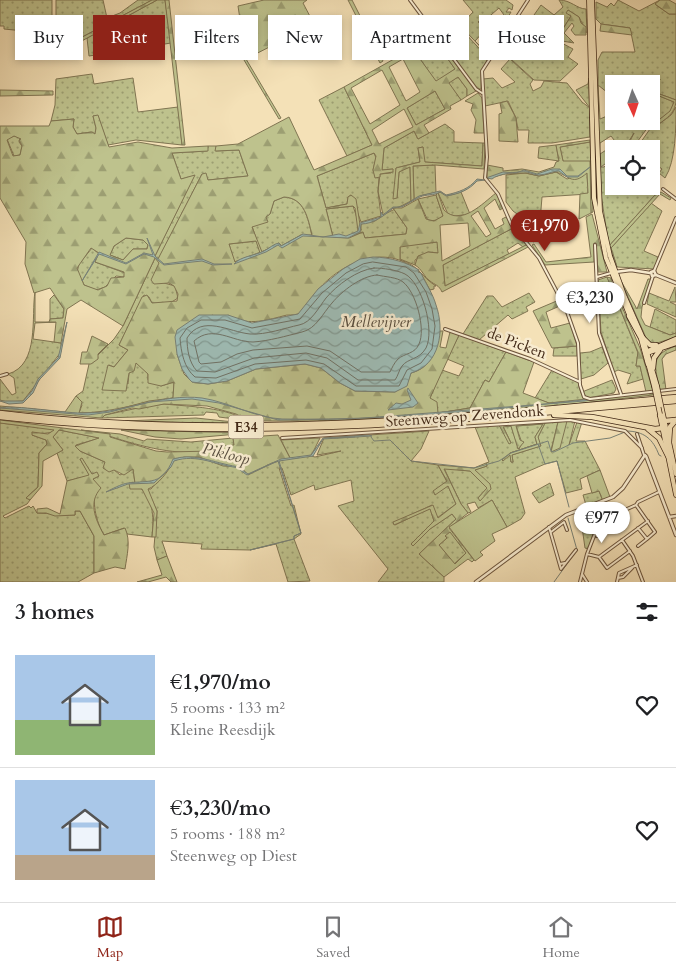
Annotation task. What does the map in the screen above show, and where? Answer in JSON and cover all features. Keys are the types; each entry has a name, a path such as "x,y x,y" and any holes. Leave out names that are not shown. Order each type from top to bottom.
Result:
{"highway":[{"path":"629,316 647,351 648,364"},
{"path":"643,338 651,345 676,344"},
{"path":"647,351 676,339"},
{"path":"653,368 655,354 661,346"},
{"name":"E34","path":"0,413 141,424 290,426 452,417 676,397"},
{"name":"E34","path":"0,417 142,428 251,430 389,425 542,414 676,401"},
{"path":"542,414 592,417 645,427 664,425 676,420"},
{"path":"661,414 664,425"},
{"path":"669,442 670,427 676,420"},
{"path":"645,427 659,438 668,456"}],"main road":[{"path":"591,0 595,203 600,234 656,386"},
{"path":"613,273 643,338 653,368 661,414"},
{"path":"664,425 676,474"},
{"path":"664,425 676,495"}],"street":[{"path":"410,0 476,89 482,93"},
{"path":"528,0 482,73 487,157 485,178 498,194 513,226 539,258 566,309 578,343 581,391 587,398 676,389"},
{"path":"663,189 676,199"},
{"path":"644,303 676,218"},
{"path":"595,245 600,335 621,395"},
{"path":"597,277 631,270 654,274 676,283"},
{"name":"de Picken","path":"445,329 530,359 580,382"},
{"path":"0,376 7,374"},
{"name":"Steenweg op Zevendonk","path":"282,438 570,420 625,431 642,448"},
{"path":"637,434 644,457 676,535"},
{"path":"476,582 572,511 603,502 623,488 644,457"},
{"path":"616,514 659,492"},
{"path":"580,582 594,532 605,507 603,502"},
{"path":"636,505 655,532 638,546"},
{"path":"605,507 611,507 622,523"},
{"path":"669,517 676,516"},
{"path":"599,557 648,521"},
{"path":"551,532 564,522 567,530"},
{"path":"549,527 561,569 576,550"},
{"path":"594,532 598,536 610,527"},
{"path":"638,528 647,539"},
{"path":"622,540 630,551 643,582"},
{"path":"587,554 599,557 607,568 630,551"},
{"path":"560,564 565,563"},
{"path":"616,582 619,573 637,565"},
{"path":"618,578 623,577 632,568"},
{"path":"582,574 587,582"}],"green space":[{"path":"0,0 52,0 52,15 15,15 15,30 4,29 4,26 0,26"},
{"path":"56,0 103,0 106,15 93,15 93,31 83,37 83,15 56,15"},
{"path":"138,0 152,0 124,15 115,15"},
{"path":"152,0 157,0 129,15 124,15"},
{"path":"157,0 165,0 171,43 165,44 165,15 129,15"},
{"path":"165,0 169,0 185,145 182,145"},
{"path":"264,0 307,0 303,3 309,15 268,15 268,48 258,53 258,15 239,15 238,6"},
{"path":"348,0 352,0 360,15 356,15"},
{"path":"463,0 506,0 513,5 512,10 509,8 506,12 511,12 509,15 504,15 499,8 491,15 479,15 479,37 475,41 479,45 469,35 469,16 473,12"},
{"path":"559,0 567,1 586,9 587,33 579,17 568,10 571,16 564,27 564,15 554,15 563,7"},
{"path":"618,0 639,11 660,0 656,5 669,14 676,14 676,100 660,94 660,75 605,75 605,91 598,85 598,60 602,52 635,52 630,28 601,24 596,19 596,2 607,7 611,3 614,6"},
{"path":"660,0 669,0 676,4 676,14 669,14 655,4"},
{"path":"541,5 554,15 534,15"},
{"path":"568,10 579,17 581,23 586,27 586,35 575,35 571,30 574,26 572,23 564,33 564,27 571,16 566,13"},
{"path":"601,24 630,28 632,35 600,31"},
{"path":"93,31 93,35 83,40 83,37"},
{"path":"564,33 574,43 564,41"},
{"path":"93,35 93,55 89,56 87,38"},
{"path":"469,37 479,48 479,60 487,60 481,73 481,89 477,89 455,60 469,60"},
{"path":"564,44 573,49 568,57 578,64 560,81 534,80 512,60 564,60"},
{"path":"244,60 247,60 281,118 279,119"},
{"path":"392,60 401,60 389,67 406,101 420,92 404,60 421,60 436,81 455,69 449,60 453,60 476,91 467,96 467,89 458,77 449,83 461,100 450,106 451,109 424,125 429,133 418,139 414,131 384,148 382,170 393,169 393,172 380,174 380,177 375,178 373,170 376,156 374,153 317,176 326,208 347,204 348,197 351,195 356,199 361,231 358,231 355,208 353,206 326,209 333,237 349,238 363,232 365,238 406,234 407,228 393,208 402,208 418,199 426,219 434,221 443,216 436,195 438,193 444,210 451,215 457,216 472,212 496,193 503,208 500,210 495,199 484,208 495,229 504,224 502,219 506,217 513,228 443,265 445,286 528,244 530,246 442,292 415,265 418,256 428,252 438,253 437,242 400,247 400,260 412,265 420,272 406,263 393,258 365,259 339,271 328,280 318,290 304,310 298,314 255,322 228,315 177,354 184,374 192,382 208,384 227,381 256,369 305,364 321,368 340,383 355,391 395,392 407,384 411,373 418,371 428,363 435,351 440,331 443,331 440,347 446,348 450,332 459,335 430,398 437,402 438,413 470,408 485,380 489,382 506,352 534,362 523,393 549,403 653,392 653,395 548,407 338,421 250,421 236,414 207,406 164,404 139,409 132,408 105,415 102,418 0,410 0,406 65,412 76,396 82,402 79,413 108,412 149,401 173,398 174,382 161,386 148,383 148,374 136,363 134,371 129,373 126,391 102,390 108,365 114,367 128,350 119,345 142,297 147,295 152,303 177,301 178,294 174,286 169,283 154,284 151,280 159,263 155,258 123,326 81,300 67,309 61,343 54,342 56,322 49,322 50,319 63,318 64,309 50,288 34,293 25,264 26,242 0,198 0,126 49,126 51,121 74,119 73,127 77,134 92,132 95,134 96,128 93,116 98,115 109,147 138,142 172,148 208,146 208,151 172,153 181,179 195,175 155,256 158,259 202,174 206,173 208,180 248,176 239,150 215,151 216,146 238,144 289,117 314,170 372,145 344,87","holes":["382,70 400,105 370,124 351,88","435,91 445,109 416,125 407,108","404,109 413,127 379,144 372,130","14,136 21,139 19,140 22,146 20,155 13,156 7,140","284,197 291,198 297,201 304,210 312,235 301,235 282,246 279,243 262,252 252,227 268,222 266,217 270,214 274,201","478,211 491,234 486,237 471,216","468,223 470,246 442,261 440,225","126,238 143,240 148,245 147,249 133,249 123,260 110,255 114,246","256,241 260,253 235,262 229,244","91,248 99,253 95,262 124,272 124,277 111,278 107,286 98,290 84,285 77,268"]},
{"path":"421,60 449,60 455,69 436,82"},
{"path":"511,60 533,80 530,84 533,91 541,87 544,81 567,83 582,102 590,108 590,137 552,143 528,143 529,130 518,130 516,118 508,101 485,106 483,79 493,78 502,88 515,82 501,69"},
{"path":"92,74 94,84 133,78 138,112 178,107 182,145 136,140 108,145 98,116 93,116 96,128 95,134 91,132 77,134 73,127 74,119 51,121 55,105 56,79"},
{"path":"458,77 467,89 467,96 461,100 448,83"},
{"path":"589,78 589,107 576,90 588,84"},
{"path":"344,87 372,145 347,156 319,100"},
{"path":"598,89 600,119 605,117 605,130 646,130 639,140 630,140 634,133 630,140 614,140 611,136 600,143 599,167 605,166 605,195 655,195 609,246 600,188 600,203 599,198"},
{"path":"0,90 53,91 53,95 0,96"},
{"path":"435,91 445,109 416,125 407,108"},
{"path":"478,93 482,98 484,133 474,133 476,120 471,110 473,104 465,101"},
{"path":"660,94 676,100 674,110 660,123 660,119 670,111 674,102 660,96"},
{"path":"660,96 674,102 671,111 660,119"},
{"path":"507,101 516,118 518,142 499,141 499,114 502,113 500,103"},
{"path":"676,107 675,144 669,171 665,178 660,174 662,169 660,168 660,140 642,140 649,130 660,130 660,123 671,115"},
{"path":"445,124 454,131 454,142 483,143 482,166 424,162 423,147 418,148 420,162 396,168 397,198 399,172 410,166 411,201 383,215 378,191 380,174 391,173 393,169 382,170 384,148 414,131 418,139"},
{"path":"14,136 20,137 19,142 22,146 20,155 14,156 7,139"},
{"path":"590,140 590,142 560,147 563,161 590,161 591,213 579,219 580,194 588,193 587,173 578,179 571,179 556,172 539,176 526,173 504,174 487,179 487,165 503,168 503,171 522,169 539,172 554,167 556,162 559,161 556,145"},
{"path":"590,142 593,212 591,213 589,172 563,161 560,147"},
{"path":"483,143 485,143 484,169 435,165 413,166 414,199 411,201 410,167 399,172 397,198 393,199 396,168 420,162 418,148 423,147 425,162 482,166"},
{"path":"556,145 559,161 538,158 539,147"},
{"path":"208,146 216,146 216,151 239,150 248,176 208,180 202,174 158,260 155,256 194,176 181,179 172,153 207,151"},
{"path":"605,151 605,164 601,167 600,154"},
{"path":"374,153 376,158 373,170 375,176 379,177 378,192 381,216 361,222 351,195 348,197 347,204 326,208 317,176"},
{"path":"435,165 436,193 414,199 413,166"},
{"path":"556,172 567,179 587,172 588,194 542,197 539,234 541,238 533,242 524,219 513,211 506,202 506,175 525,173 539,176"},
{"path":"441,192 447,196 461,192 470,214 455,216 448,214 438,193"},
{"path":"660,194 671,198 670,200"},
{"path":"436,195 443,216 438,220 428,221 418,199"},
{"path":"655,195 659,195 611,248 617,267 615,267 609,246"},
{"path":"284,197 291,198 301,205 307,216 312,236 301,235 281,246 279,243 234,262 229,244 257,241 252,226 270,214 274,201"},
{"path":"651,203 662,211 644,251 658,257 655,269 617,267 611,248"},
{"path":"353,206 361,230 361,224 375,221 393,208 407,228 406,234 365,238 362,232 349,238 333,237 326,209"},
{"path":"592,214 607,272 598,272 596,243 594,243 594,262 545,265 532,245 534,244 546,262 591,257 586,217"},
{"path":"513,228 528,244 523,247 518,243 507,250 509,254 445,286 443,265"},
{"path":"126,238 143,240 148,245 147,249 133,249 123,260 110,255 114,246"},
{"path":"438,242 439,253 428,252 415,260 415,265 400,259 400,246"},
{"path":"92,248 99,254 95,262 125,273 124,277 116,276 105,287 96,290 84,285 77,272 79,264"},
{"path":"155,258 160,263 164,283 175,286 178,298 170,303 152,303 149,297 144,295 119,345 128,350 114,367 109,365 128,384 129,373 136,362 148,373 148,380 161,386 174,382 173,398 91,413 79,413 82,405 76,396 83,391 89,364 114,339 123,326"},
{"path":"420,272 436,286 430,290"},
{"path":"607,277 638,353 636,366 640,366 643,379 627,384 631,374 618,370 614,372 601,332 598,280"},
{"path":"607,277 611,278 640,348 653,391 646,392 640,366 636,366 638,352"},
{"path":"648,279 651,279 642,307 641,317 645,325 670,335 676,333 676,337 654,344 647,340 621,281 637,309"},
{"path":"675,287 676,302 670,302 676,305 676,317 647,304 649,293 669,301"},
{"path":"35,292 35,322 56,322 35,323 33,339 61,343 61,352 23,401 7,402 0,400 0,379 12,395 16,393 14,378 8,374 18,369 25,361 30,350"},
{"path":"529,293 535,302 526,307 528,311 512,319 508,315 479,340 463,334 487,296 493,296 502,307"},
{"path":"54,295 64,309 63,318 50,319 50,299"},
{"path":"559,300 562,305 546,312 551,328 570,323 577,346 552,348 533,311"},
{"path":"655,309 676,320 676,333 670,335 650,327"},
{"path":"459,335 506,352 489,382 485,380 470,408 438,413 430,398 442,370 459,376 464,366 447,359"},
{"path":"92,336 108,344 98,354 98,359 91,364 80,364 82,352 87,352"},
{"path":"577,346 577,356 553,356 554,348"},
{"path":"676,346 676,350 666,354 662,359 666,390 660,390 656,363 661,353"},
{"path":"602,347 608,363 594,375 581,379 580,353 590,352"},
{"path":"552,370 578,382 581,393 587,400 549,403 535,398"},
{"path":"612,380 616,389 614,393 588,398 582,392"},
{"path":"164,404 219,410 250,421 219,417 217,413 206,412 204,415 102,418 105,415"},
{"path":"196,418 253,424 125,421"},
{"path":"0,420 110,434 110,437 156,451 167,452 213,451 223,446 234,445 233,438 278,435 290,458 272,463 248,475 241,467 223,466 199,457 184,457 173,461 163,477 148,489 157,511 156,537 152,537 154,513 142,489 130,489 129,483 135,483 133,469 124,475 114,470 109,472 103,468 105,462 80,451 75,446 99,438 59,430 53,437 63,450 43,461 42,486 30,500 26,498 38,487 39,453 47,444 46,440 32,435 32,432 48,434 54,430 0,423"},
{"path":"567,421 575,421 569,445 577,422 582,422 576,441 585,441 600,470 580,479 582,489 566,493 557,461 515,477 525,513 521,519 507,527 492,500 478,508 475,502 467,504 471,512 468,513 461,504 444,468 470,471 487,488 478,498 491,489 474,470 487,466 486,463 489,462 475,427 499,425 511,443 503,426 511,426 519,449 522,443 516,426 543,424 535,437 537,444 510,453 511,462 513,462 512,455 540,446 538,437 545,423 558,422 551,450"},
{"path":"567,421 560,448 551,452 558,422"},
{"path":"0,423 54,429 54,432 32,435 46,440 47,444 39,453 38,487 27,497 30,500 27,504 3,516 5,518 29,506 31,508 33,506 37,513 75,515 75,511 80,511 94,536 94,573 78,582 0,582"},
{"path":"545,423 538,437 541,446 512,455 513,462 511,462 510,455 502,460 510,453 537,444 535,437 543,424 516,426 520,440 524,442 518,449 511,426 503,427 511,443 509,444 499,425"},
{"path":"59,430 100,438 76,445 80,451 105,462 120,475 133,468 135,484 146,494 153,514 152,537 127,534 124,528 104,535 96,514 94,501 93,479 99,476 92,474 80,459 89,474 88,476 67,481 57,453 63,450 53,437"},
{"path":"81,430 120,434 144,441 147,439 191,442 233,438 234,445 212,451 199,452 160,450 109,436 110,434"},
{"path":"121,430 249,433 181,439 155,437"},
{"path":"429,431 421,449 411,461 438,465 447,482 434,491 448,486 456,504 437,518 432,505 393,523 395,525 430,508 434,521 411,544 413,546 430,529 452,514 456,519 419,554 444,577 444,582 378,582 388,569 338,506 354,501 351,480 315,490 314,485 291,495 282,468 279,468 291,506 294,505 301,534 294,539 310,581 288,582 276,544 250,550 201,549 202,544 162,541 167,556 157,560 154,547 157,511 147,489 151,489 173,461 184,457 273,462 290,458 281,440 320,438 311,456 315,457 341,451 317,455 324,438"},
{"path":"82,458 92,474 97,472 99,476 93,479 101,488 95,499 94,511 104,535 125,528 127,533 128,543 125,569 115,567 94,573 94,536 80,511 75,511 75,515 55,516 37,513 37,509 47,508 60,514 67,481 89,475 80,459"},
{"path":"486,463 487,466 475,470 490,484 491,489 480,501 478,498 487,488 470,471 444,469 461,504 468,513 449,528 474,560 472,562 468,559 444,577 419,554 456,519 452,514 430,529 413,546 411,544 434,521 430,509 394,525 393,522 433,505 438,518 456,504 448,486 435,495 433,491 447,481 438,465 474,468","holes":["450,532 466,553 455,564 439,545 447,538 445,536"]},
{"path":"600,470 610,497 603,501 599,491 592,493 587,476"},
{"path":"550,483 554,495 539,503 532,493"},
{"path":"599,491 603,501 586,505 583,495"},
{"path":"492,500 507,527 492,534 495,541 480,552 483,555 475,561 449,527"},
{"path":"599,517 588,549 585,548 581,520"},
{"path":"450,531 466,553 454,564 439,545 447,538 445,535"},
{"path":"167,556 177,582 171,582 166,577 148,582 137,582 162,575 157,560"}],"water":[{"path":"590,167 578,177 567,177 559,171 539,175 519,172 524,170 537,174 552,169 560,169 567,176 578,176"},
{"path":"503,172 512,173 492,179 486,178"},
{"path":"477,179 485,180 477,181 467,189 455,194 446,196 440,192 422,196 406,204 419,196 440,191 446,195 451,194 467,188"},
{"path":"393,207 399,207 393,208 382,217 374,221 361,224 360,232 348,238 323,237 339,234 346,236 358,231 360,223 381,217 381,212 383,215"},
{"path":"303,234 322,237 303,236 282,248 278,245 266,252 234,264 240,259 264,251 273,245 279,243 281,246"},
{"path":"147,238 155,256 164,264 202,259 214,264 232,264 213,265 202,261 164,265 154,257 144,254 126,264 99,254 82,281 99,252 126,263 144,253 153,255"},
{"name":"Mellevijver","path":"373,257 398,261 419,270 418,272 421,273 433,297 439,315 440,335 434,355 421,369 411,373 407,386 395,392 355,391 340,383 321,368 305,364 256,369 227,381 208,384 192,382 182,369 177,354 175,337 177,330 199,315 228,315 252,323 298,314 318,289 343,269 360,259"},
{"path":"67,322 60,358 39,380 33,393 23,403 9,404 0,401 23,401 32,391 38,379 58,358"},
{"path":"408,388 418,403 413,407 388,410 396,403 402,404 411,400"},
{"path":"653,392 584,401 545,404 607,397"},
{"path":"172,398 202,398 222,403 242,410 219,403 192,399 152,402"},
{"path":"545,404 468,412 367,418"},
{"path":"134,406 88,415 0,408 16,407 86,413"},
{"path":"268,417 282,419 367,418 352,419 278,420"},
{"path":"372,436 323,439 313,456 279,461 301,533 278,461 247,475 240,470 241,468 191,458 174,461 171,467 166,472 173,459 191,457 241,467 248,474 281,459 311,455 323,438"},
{"path":"160,478 154,483 128,484 106,492 125,484"}],"waterway":[{"name":"Pikloop","path":"626,431 643,434 651,440 661,456"},
{"name":"Pikloop","path":"371,437 374,441 390,440 411,461 474,468 499,461 511,453 548,441 551,451 554,452 573,443 610,438 625,432"},
{"name":"Pikloop","path":"334,438 355,437"},
{"path":"538,444 545,464 557,461 569,507"},
{"name":"Pikloop","path":"311,455 316,448"},
{"path":"554,582 577,550 568,518"}]}
